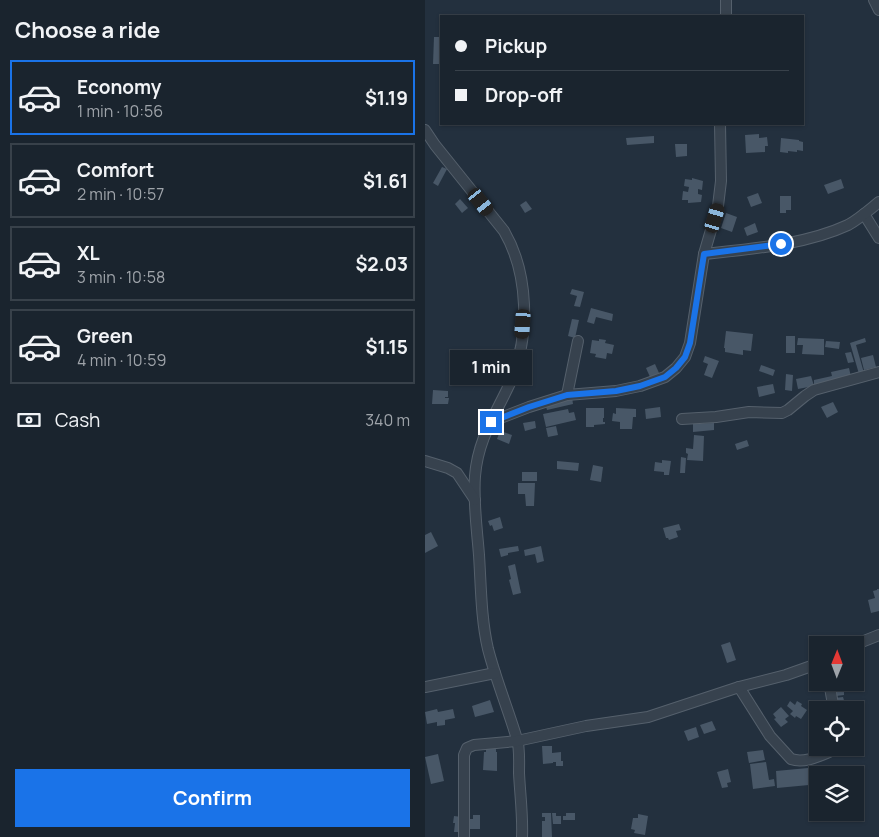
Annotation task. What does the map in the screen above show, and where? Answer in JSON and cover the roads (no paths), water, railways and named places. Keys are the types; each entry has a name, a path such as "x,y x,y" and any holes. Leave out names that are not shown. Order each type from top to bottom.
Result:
{"street":[{"path":"726,0 726,15"},
{"path":"874,0 879,10"},
{"path":"491,422 567,395 616,391 640,386 665,377 685,357 690,343 704,254 718,206 721,181 720,125"},
{"path":"425,130 504,231 512,245 522,281 524,306 521,343 517,363 511,381 481,442 475,476 475,501 487,647 517,741 522,837"},
{"path":"704,254 797,241 829,233 850,224 879,202"},
{"path":"864,214 879,238"},
{"path":"567,395 578,341"},
{"path":"682,418 716,417 749,412 782,413 814,390 879,372"},
{"path":"425,461 448,468 457,473 475,501"},
{"path":"864,641 879,635"},
{"path":"464,837 465,755 467,748 474,744 517,741 586,726 648,717 739,687 809,667"},
{"path":"425,687 495,674"},
{"path":"739,687 770,736 791,758 795,760 813,759 820,756"}]}
